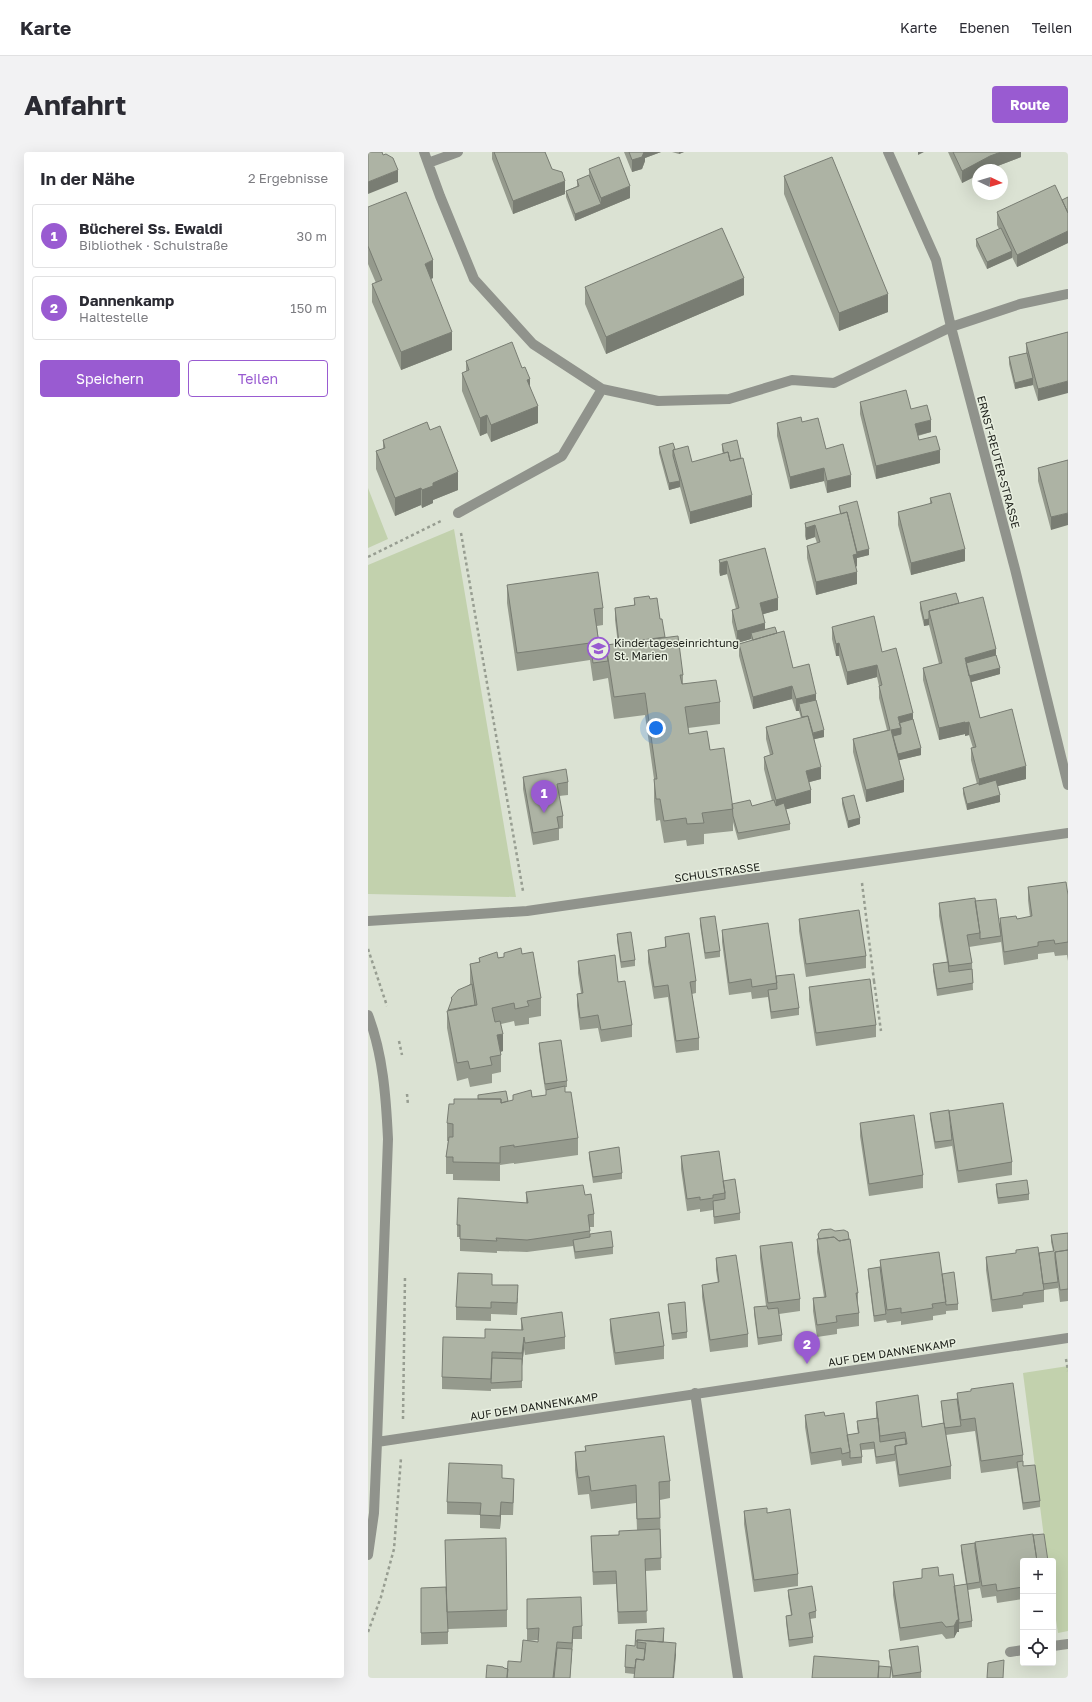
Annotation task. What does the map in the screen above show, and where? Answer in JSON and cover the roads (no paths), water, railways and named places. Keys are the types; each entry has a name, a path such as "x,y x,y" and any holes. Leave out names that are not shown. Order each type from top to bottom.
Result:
{"street":[{"path":"424,152 474,279 533,344 602,390 658,401 728,399 792,380 834,383 952,327 1020,304 1068,294"},
{"path":"428,163 458,152"},
{"name":"ERNST-REUTER-STRASSE","path":"888,152 936,260 1015,569 1068,785"},
{"path":"458,513 562,456 602,390"},
{"name":"SCHULSTRASSE","path":"368,921 527,911 1068,833"},
{"path":"368,1015 379,1053 386,1099 388,1139 374,1513 368,1555"},
{"name":"AUF DEM DANNENKAMP","path":"377,1442 1068,1338"},
{"path":"695,1393 738,1678"},
{"path":"1056,1646 1068,1644"},
{"path":"1010,1652 1020,1650"}],"place":[{"name":"Kindertageseinrichtung St. Marien","path":"598,648"},
{"name":"Bücherei Ss. Ewaldi","path":"544,813"},
{"name":"Dannenkamp","path":"807,1364"}]}
